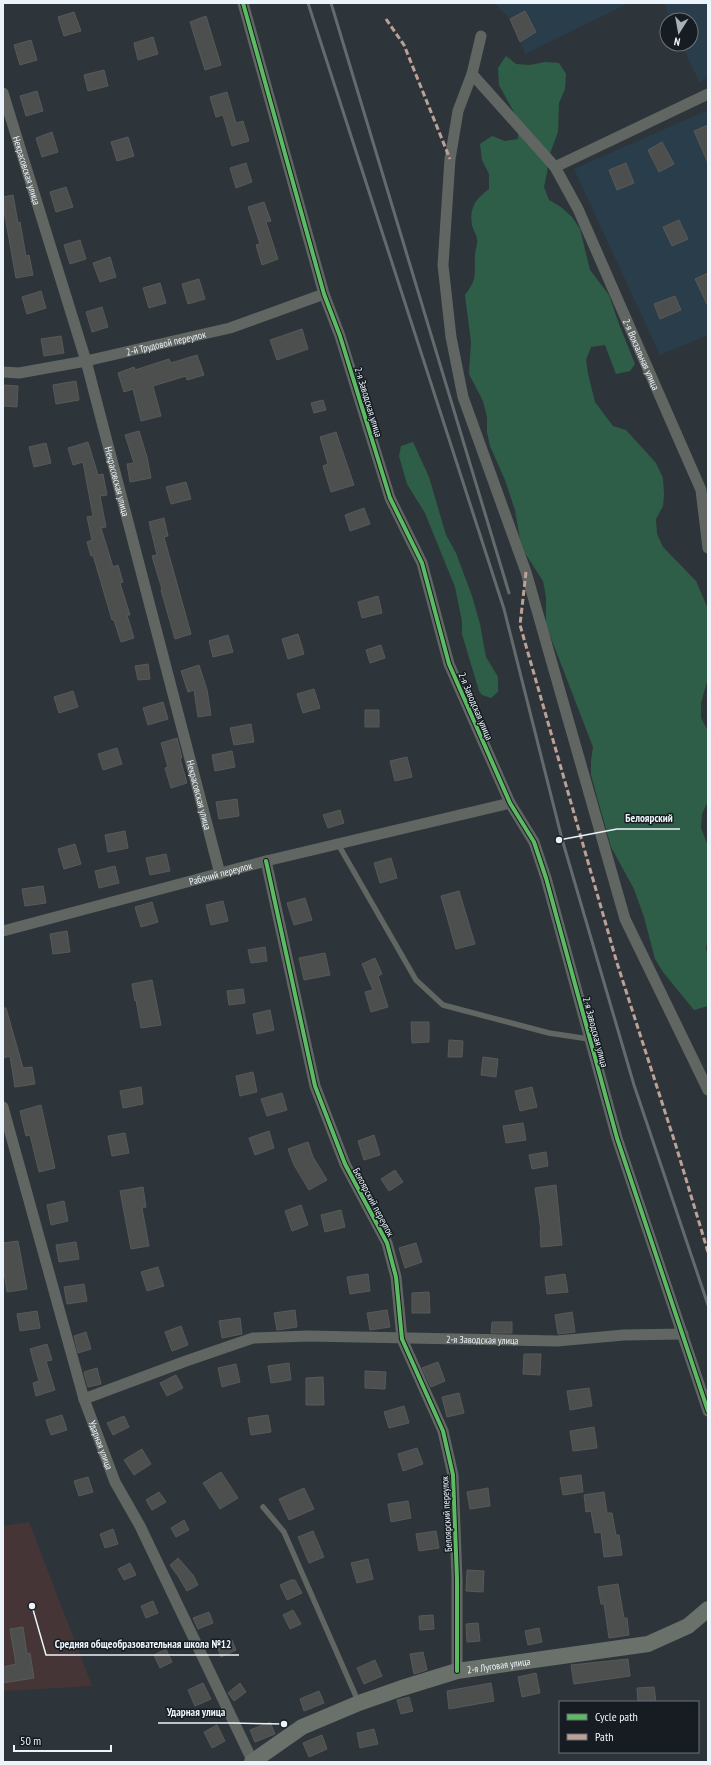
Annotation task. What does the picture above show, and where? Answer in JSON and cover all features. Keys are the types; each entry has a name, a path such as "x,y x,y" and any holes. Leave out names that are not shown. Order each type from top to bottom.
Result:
{"street":[{"name":"2-я Заводская улица","path":"243,3 324,294 340,336 390,498 422,563 449,664 510,804 534,842 617,1138 708,1411"},
{"path":"481,36 472,74 458,111 450,159 443,265 451,337 463,397 526,572 625,918 708,1090"},
{"name":"2-я Вокзальная улица","path":"472,74 555,167 578,209 704,489 708,548"},
{"name":"Некрасовская улица","path":"3,93 86,361 220,874"},
{"path":"555,167 708,94"},
{"name":"2-й Трудовой переулок","path":"3,372 19,373 86,361 230,328 324,294"},
{"name":"Рабочий переулок","path":"3,931 266,861 510,804"},
{"name":"Белоярский переулок","path":"266,861 315,1086 345,1164 387,1243 396,1278 402,1339 443,1431 453,1475 457,1579 457,1671"},
{"name":"Ударная улица","path":"3,1107 84,1399 115,1482 140,1526 252,1762"},
{"name":"2-я Заводская улица","path":"402,1339 557,1341 624,1335 682,1334"},
{"path":"84,1399 253,1338 308,1336 402,1339"},
{"name":"2-я Луговая улица","path":"252,1762 302,1727 359,1703 457,1671 648,1644 688,1626 708,1610"}],"lane":[{"path":"338,843 416,980 443,1005 549,1033 589,1039"},
{"path":"263,1507 284,1532 359,1703"}],"shaded area":[{"path":"494,3 629,3 525,54 510,19"},
{"path":"664,3 708,3 708,78 699,82 686,52 699,52 699,12 668,12"},
{"path":"708,110 708,335 660,355 574,169"},
{"path":"29,1522 92,1686 3,1691 3,1526"}],"green space":[{"path":"506,56 516,64 530,65 545,62 559,63 566,74 565,89 559,103 558,132 548,159 544,187 549,200 561,207 572,217 580,229 590,270 609,295 635,364 630,371 616,374 605,345 591,347 586,360 595,402 613,426 626,430 656,463 663,478 664,494 663,506 656,519 657,534 663,547 696,581 708,609 708,678 701,703 701,718 708,731 708,801 702,814 701,828 708,846 708,934 706,949 708,958 708,1006 694,1010 663,972 655,959 644,917 634,889 611,847 591,775 593,747 546,625 546,597 543,581 525,553 520,539 515,510 505,480 490,446 487,432 487,417 483,401 469,374 471,342 465,295 474,280 477,241 471,219 474,204 480,196 489,189 489,174 482,160 480,144 492,136 505,141 518,139 518,124 515,114 499,85 498,68"},
{"path":"413,442 429,477 446,535 456,553 472,596 480,624 486,657 498,677 498,692 491,698 482,695 479,691 462,634 462,621 455,587 425,513 407,484 399,456 401,446"}],"building":[{"path":"525,11 536,32 520,42 510,19"},
{"path":"74,12 81,31 64,36 58,17"},
{"path":"206,16 221,65 205,70 190,22"},
{"path":"153,37 158,54 138,60 134,43"},
{"path":"31,40 37,60 20,65 14,45"},
{"path":"104,70 108,86 88,91 84,75"},
{"path":"37,91 43,111 26,116 20,96"},
{"path":"227,92 236,123 243,121 249,141 232,146 223,115 216,117 210,97"},
{"path":"708,125 708,163 694,131"},
{"path":"52,132 58,152 42,157 36,138"},
{"path":"128,137 134,156 117,161 111,142"},
{"path":"662,142 674,164 659,172 648,150"},
{"path":"246,163 252,182 236,188 230,168"},
{"path":"626,163 634,183 617,190 609,170"},
{"path":"66,187 73,207 56,212 50,192"},
{"path":"13,195 18,223 20,222 26,256 29,255 33,275 16,278 3,205 3,197"},
{"path":"264,202 271,221 266,222 278,259 262,265 256,245 260,244 248,207"},
{"path":"679,220 688,239 672,246 663,227"},
{"path":"80,240 86,259 70,264 64,245"},
{"path":"110,257 116,277 100,282 93,263"},
{"path":"708,273 708,306 695,279"},
{"path":"199,279 205,299 188,304 182,284"},
{"path":"160,283 166,303 149,308 143,288"},
{"path":"41,291 46,308 27,314 22,297"},
{"path":"675,296 681,310 660,319 654,304"},
{"path":"102,307 108,327 92,332 86,312"},
{"path":"302,329 308,349 277,360 270,340"},
{"path":"61,336 64,353 44,356 41,339"},
{"path":"197,355 204,375 187,380 186,376 153,386 161,416 141,421 133,389 124,392 118,373 134,367 135,370 169,359 171,363"},
{"path":"76,381 79,400 56,404 53,385"},
{"path":"3,385 18,386 17,407 3,406"},
{"path":"323,400 326,410 314,413 311,403"},
{"path":"139,431 147,457 151,478 130,482 127,464 134,463 125,435"},
{"path":"336,432 354,485 331,492 323,466 328,464 320,437"},
{"path":"88,442 98,475 103,474 107,495 100,496 106,527 101,528 113,567 118,565 123,582 120,583 130,615 127,615 134,638 121,642 114,620 112,620 93,555 91,556 87,542 92,540 87,517 93,516 83,462 73,465 68,448"},
{"path":"46,443 51,463 34,467 29,447"},
{"path":"186,482 191,499 171,504 166,487"},
{"path":"364,508 370,524 350,531 345,515"},
{"path":"164,518 168,536 164,537 191,634 175,639 152,556 157,555 149,522"},
{"path":"378,596 382,613 362,618 358,602"},
{"path":"298,634 304,654 288,659 282,639"},
{"path":"228,635 233,652 213,657 209,641"},
{"path":"381,645 385,658 370,663 366,650"},
{"path":"148,664 150,679 138,680 135,666"},
{"path":"199,665 207,690 211,715 198,717 194,690 188,692 181,671"},
{"path":"314,689 320,708 303,713 297,694"},
{"path":"73,691 78,707 59,713 54,697"},
{"path":"163,702 168,719 148,725 143,708"},
{"path":"365,710 379,710 379,727 365,727"},
{"path":"251,724 254,742 234,745 230,728"},
{"path":"177,738 182,758 180,758 187,783 171,788 165,768 168,767 161,743"},
{"path":"117,748 122,764 103,770 98,754"},
{"path":"232,751 235,767 215,771 212,755"},
{"path":"407,757 412,777 395,781 390,761"},
{"path":"237,799 239,816 219,819 216,802"},
{"path":"340,810 344,823 328,828 323,815"},
{"path":"125,831 128,848 108,852 105,835"},
{"path":"75,844 81,864 64,869 58,849"},
{"path":"166,854 170,871 150,875 146,858"},
{"path":"391,858 397,878 380,883 374,863"},
{"path":"115,866 119,883 99,888 95,871"},
{"path":"43,886 46,903 25,906 22,889"},
{"path":"459,891 475,944 456,949 441,896"},
{"path":"305,898 312,920 294,925 287,903"},
{"path":"223,901 228,921 211,925 206,905"},
{"path":"152,902 158,922 141,927 135,907"},
{"path":"67,931 70,952 53,954 50,934"},
{"path":"265,947 267,961 251,963 248,950"},
{"path":"325,953 330,975 304,980 299,958"},
{"path":"375,958 382,974 378,976 388,1007 371,1012 365,992 373,990 362,964"},
{"path":"152,980 161,1025 141,1028 132,984"},
{"path":"243,989 245,1003 229,1005 227,991"},
{"path":"3,1008 6,1008 23,1068 32,1067 35,1084 15,1087 10,1056 3,1058"},
{"path":"270,1010 274,1030 257,1034 253,1014"},
{"path":"411,1022 429,1022 429,1042 412,1043"},
{"path":"449,1040 463,1041 462,1057 448,1057"},
{"path":"483,1057 498,1059 496,1077 481,1075"},
{"path":"253,1072 257,1092 240,1096 236,1076"},
{"path":"141,1087 143,1104 123,1108 120,1091"},
{"path":"532,1087 537,1107 520,1111 515,1091"},
{"path":"282,1093 287,1110 267,1116 261,1099"},
{"path":"41,1105 55,1168 39,1172 30,1135 26,1136 20,1111"},
{"path":"523,1123 526,1140 506,1143 503,1126"},
{"path":"269,1131 274,1148 255,1155 249,1138"},
{"path":"125,1133 129,1153 112,1156 108,1136"},
{"path":"374,1135 380,1155 364,1160 358,1141"},
{"path":"308,1142 313,1157 327,1180 309,1190 294,1165 288,1149"},
{"path":"546,1152 548,1166 532,1169 529,1155"},
{"path":"395,1170 403,1182 389,1191 381,1179"},
{"path":"556,1185 562,1245 541,1247 541,1230 535,1188"},
{"path":"143,1187 146,1207 142,1208 149,1246 131,1249 120,1191"},
{"path":"64,1201 68,1221 51,1225 47,1205"},
{"path":"301,1205 308,1225 292,1231 285,1211"},
{"path":"341,1210 345,1227 325,1232 321,1215"},
{"path":"18,1241 27,1289 7,1292 3,1265 3,1243"},
{"path":"76,1242 79,1259 59,1262 56,1245"},
{"path":"416,1243 422,1262 405,1268 399,1248"},
{"path":"158,1267 164,1286 147,1291 141,1272"},
{"path":"368,1274 370,1291 350,1294 347,1277"},
{"path":"565,1274 568,1292 547,1294 545,1277"},
{"path":"84,1284 87,1301 67,1304 64,1287"},
{"path":"429,1292 430,1313 412,1313 412,1293"},
{"path":"295,1310 297,1327 277,1330 274,1313"},
{"path":"387,1310 390,1327 370,1330 367,1313"},
{"path":"37,1311 40,1328 20,1331 17,1314"},
{"path":"572,1312 575,1332 558,1334 555,1315"},
{"path":"240,1318 242,1334 222,1338 219,1321"},
{"path":"492,1322 512,1322 512,1333 491,1333"},
{"path":"181,1326 188,1345 172,1351 165,1332"},
{"path":"86,1332 91,1349 78,1353 74,1336"},
{"path":"47,1344 52,1360 46,1361 55,1390 36,1396 33,1383 39,1381 30,1349"},
{"path":"524,1354 541,1354 540,1375 523,1374"},
{"path":"438,1362 445,1381 431,1387 422,1368"},
{"path":"289,1363 291,1380 271,1383 268,1366"},
{"path":"236,1364 240,1382 222,1387 218,1368"},
{"path":"97,1368 101,1384 88,1387 84,1372"},
{"path":"365,1371 386,1372 385,1389 365,1388"},
{"path":"176,1375 183,1388 167,1396 160,1383"},
{"path":"323,1377 324,1405 306,1405 306,1378"},
{"path":"589,1388 592,1406 570,1410 567,1391"},
{"path":"459,1393 464,1413 447,1417 442,1397"},
{"path":"404,1406 409,1423 389,1428 384,1412"},
{"path":"62,1415 67,1430 51,1435 46,1420"},
{"path":"268,1415 271,1432 251,1435 248,1418"},
{"path":"124,1416 129,1427 113,1435 107,1423"},
{"path":"594,1427 597,1448 573,1451 570,1431"},
{"path":"417,1448 423,1464 403,1471 398,1454"},
{"path":"142,1449 151,1464 134,1475 124,1460"},
{"path":"221,1472 238,1498 220,1509 203,1483"},
{"path":"581,1475 583,1492 563,1495 560,1478"},
{"path":"88,1477 93,1492 79,1496 74,1481"},
{"path":"304,1488 314,1509 289,1520 279,1499"},
{"path":"488,1488 490,1506 470,1509 467,1492"},
{"path":"159,1492 166,1502 152,1510 146,1500"},
{"path":"604,1492 607,1513 612,1513 616,1535 619,1535 622,1555 604,1557 601,1532 595,1533 591,1511 586,1512 584,1495"},
{"path":"408,1501 411,1518 391,1522 388,1504"},
{"path":"184,1520 189,1530 176,1537 171,1528"},
{"path":"113,1529 118,1544 105,1548 100,1534"},
{"path":"313,1531 324,1557 309,1563 298,1537"},
{"path":"436,1531 439,1548 419,1551 416,1534"},
{"path":"178,1558 193,1575 198,1585 187,1591 170,1565"},
{"path":"368,1559 373,1579 357,1583 351,1563"},
{"path":"130,1563 136,1575 124,1580 118,1569"},
{"path":"467,1570 484,1571 483,1592 466,1591"},
{"path":"291,1580 295,1580 302,1593 287,1600 280,1585"},
{"path":"618,1584 624,1618 627,1618 629,1635 609,1638 604,1604 601,1604 598,1587"},
{"path":"153,1601 158,1613 146,1618 141,1606"},
{"path":"293,1610 301,1624 290,1629 283,1615"},
{"path":"209,1612 213,1623 198,1629 193,1618"},
{"path":"433,1615 434,1629 420,1630 419,1616"},
{"path":"478,1623 480,1641 467,1642 466,1624"},
{"path":"23,1627 27,1654 30,1653 34,1678 3,1683 3,1667 16,1664 10,1629"},
{"path":"539,1628 542,1642 528,1645 525,1631"},
{"path":"232,1640 236,1650 221,1657 217,1646"},
{"path":"166,1649 172,1662 160,1668 154,1655"},
{"path":"423,1652 427,1670 414,1674 410,1654"},
{"path":"628,1659 630,1676 574,1684 571,1665"},
{"path":"375,1660 382,1676 364,1684 357,1668"},
{"path":"536,1673 540,1693 522,1697 518,1677"},
{"path":"203,1683 211,1699 195,1706 188,1690"},
{"path":"240,1683 246,1692 234,1701 228,1693"},
{"path":"491,1683 494,1701 449,1709 447,1691"},
{"path":"654,1687 656,1701 638,1701 637,1688"},
{"path":"319,1691 324,1703 304,1711 300,1699"},
{"path":"409,1697 413,1711 401,1714 397,1700"},
{"path":"270,1722 275,1734 255,1742 250,1730"},
{"path":"217,1725 225,1741 212,1748 204,1732"},
{"path":"374,1729 378,1744 360,1748 357,1733"},
{"path":"322,1735 327,1749 309,1757 303,1743"}],"railway":[{"path":"308,3 504,609 562,839 634,1085 708,1305"},
{"path":"331,3 509,593"}],"marked path":[{"path":"386,19 404,45 450,159"},
{"path":"526,572 520,625 617,963 676,1146 708,1252"}],"cycle path":[{"path":"243,3 324,294 340,336 390,498 422,563 449,664 510,803 534,842 546,878 617,1138 708,1411"},
{"path":"266,861 315,1086 345,1164 387,1243 396,1277 402,1339 443,1431 453,1475 457,1579 457,1671"}],"place":[{"name":"Белоярский","path":"559,840"},
{"name":"Средняя общеобразовательная школа №12","path":"32,1606"},
{"name":"Ударная улица","path":"284,1724"}]}
